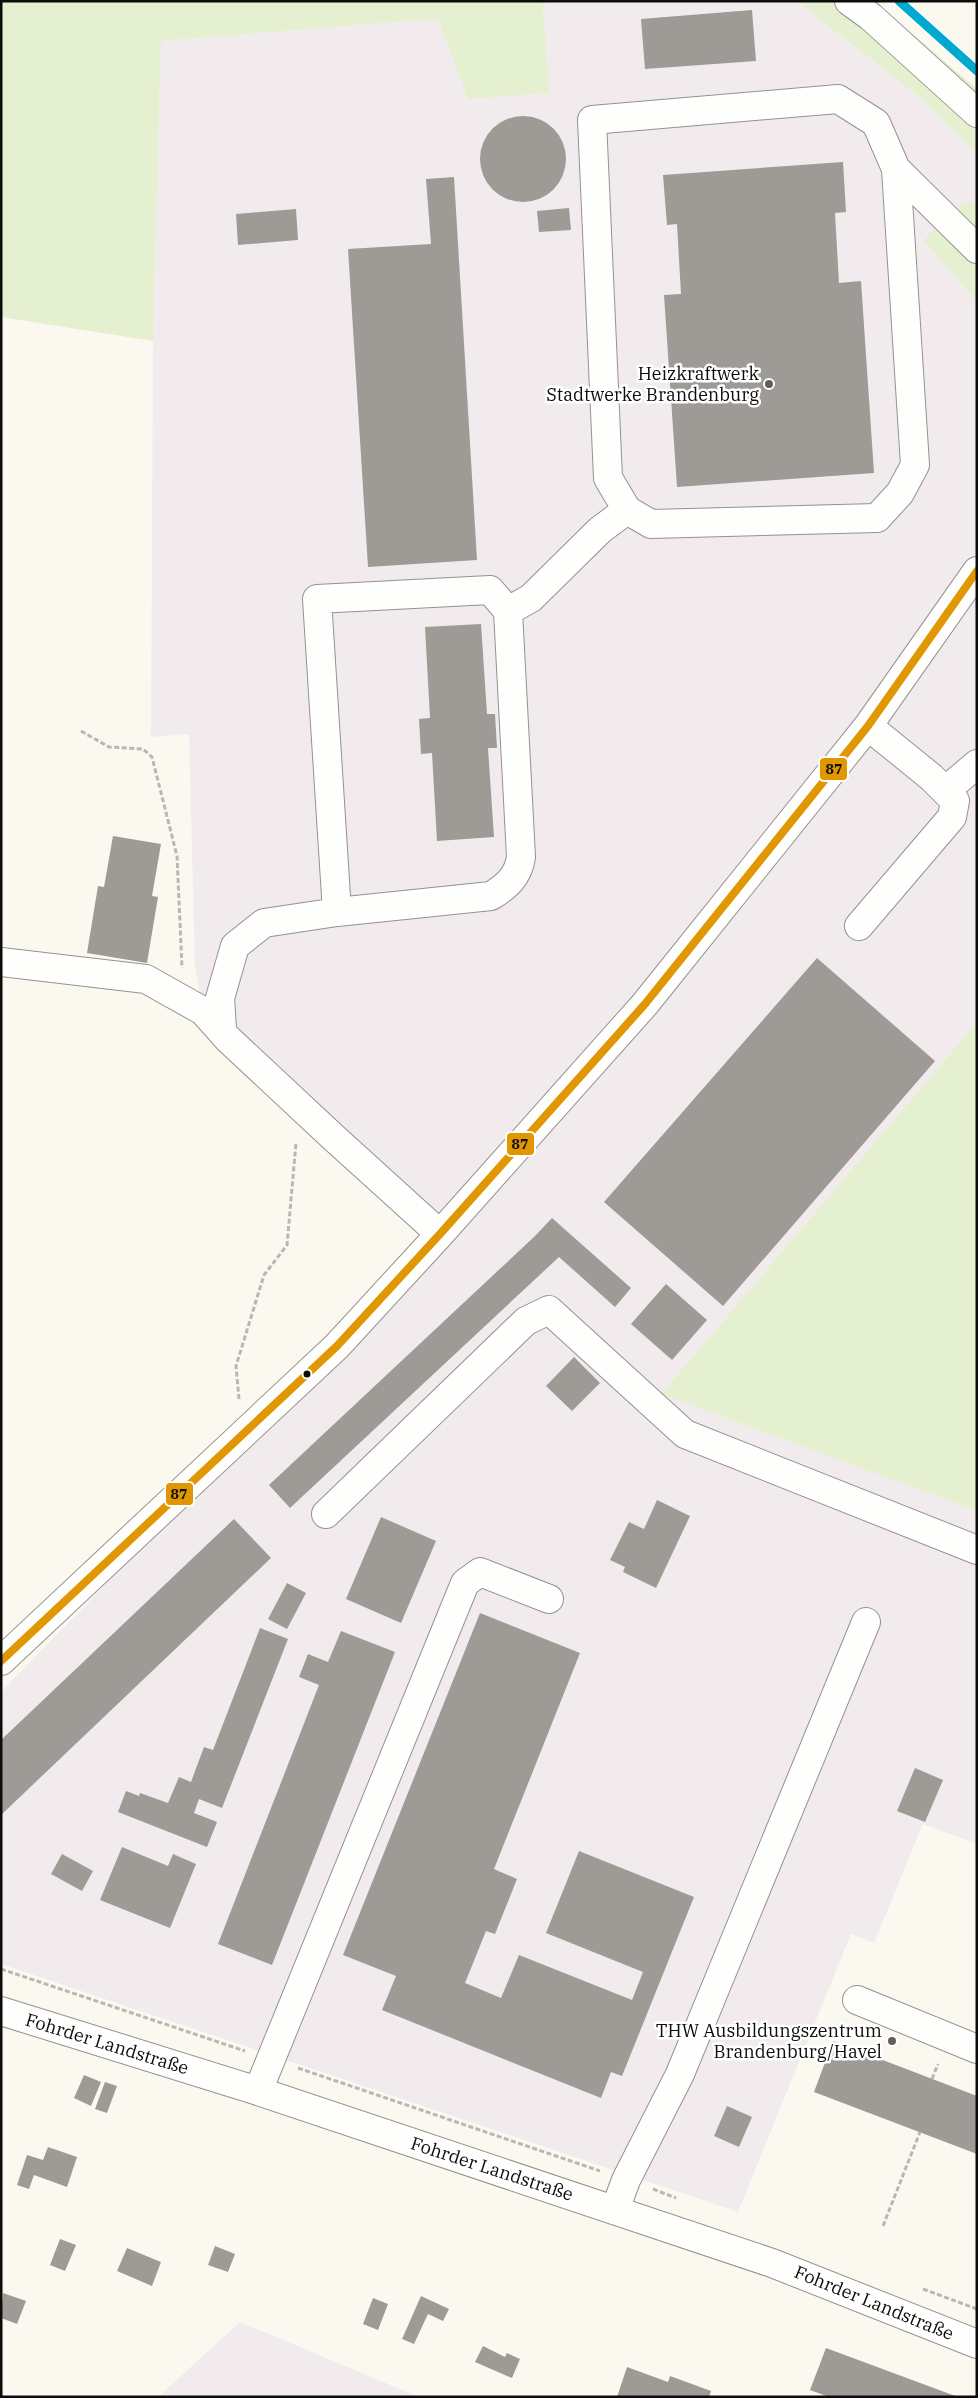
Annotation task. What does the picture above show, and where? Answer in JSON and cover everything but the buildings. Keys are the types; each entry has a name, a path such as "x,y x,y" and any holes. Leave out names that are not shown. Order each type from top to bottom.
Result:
{"street":[{"path":"849,1 870,17 977,113"},
{"path":"838,99 876,123 896,169 915,465 900,493 877,518 651,524 627,510 608,478 592,120 838,99"},
{"path":"896,169 977,249"},
{"path":"508,611 531,598 600,530 627,510"},
{"path":"1,1661 337,1346 646,1004 868,726 977,571"},
{"path":"222,1029 220,998 235,946 264,923 337,912 491,896 508,885 520,869 522,857 508,611 490,590 317,599 337,912"},
{"path":"859,926 952,817 954,801 945,791 868,726"},
{"path":"945,791 977,764"},
{"path":"1,962 146,979 203,1011 222,1029 228,1039 440,1234"},
{"path":"326,1514 526,1321 548,1310 685,1434 977,1550"},
{"path":"258,2091 465,1583 480,1572 548,1599"},
{"path":"615,2210 626,2180 680,2074 866,1622"},
{"path":"857,2000 977,2049"},
{"name":"Fohrder Landstraße","path":"1,2011 258,2091 772,2262 977,2344"}],"path":[{"path":"81,730 109,747 143,748 152,757 177,856 184,962 176,995"},
{"path":"242,1435 236,1366 264,1275 287,1246 300,1106"},
{"path":"1,1970 271,2059 682,2200"},
{"path":"932,2079 937,2065"},
{"path":"883,2226 920,2132"},
{"path":"921,2288 977,2309"}],"shaded area":[{"path":"796,1 916,94 977,154 977,203 963,203 923,240 977,302 977,1022 661,1394 977,1511 977,1844 923,1824 874,1943 851,1934 738,2212 1,1964 1,1692 337,1346 440,1234 203,1011 195,968 189,734 151,737 153,341 161,41 438,19 468,98 548,93 543,2"},
{"path":"240,2322 419,2397 158,2397"}],"green space":[{"path":"1,1 560,1 543,3 549,93 468,99 438,19 161,41 153,341 1,317"},
{"path":"796,1 874,1 977,89 977,154 916,94"},
{"path":"963,203 977,203 977,302 923,240"},
{"path":"977,1022 977,1511 661,1394"}],"transit line":[{"path":"899,1 977,71"},
{"name":"87","path":"1,1661 337,1346 440,1234 645,1004 868,726 977,571"}],"place":[{"name":"Heizkraftwerk Stadtwerke Brandenburg","path":"769,384"},
{"name":"THW Ausbildungszentrum Brandenburg/Havel","path":"892,2041"}]}
